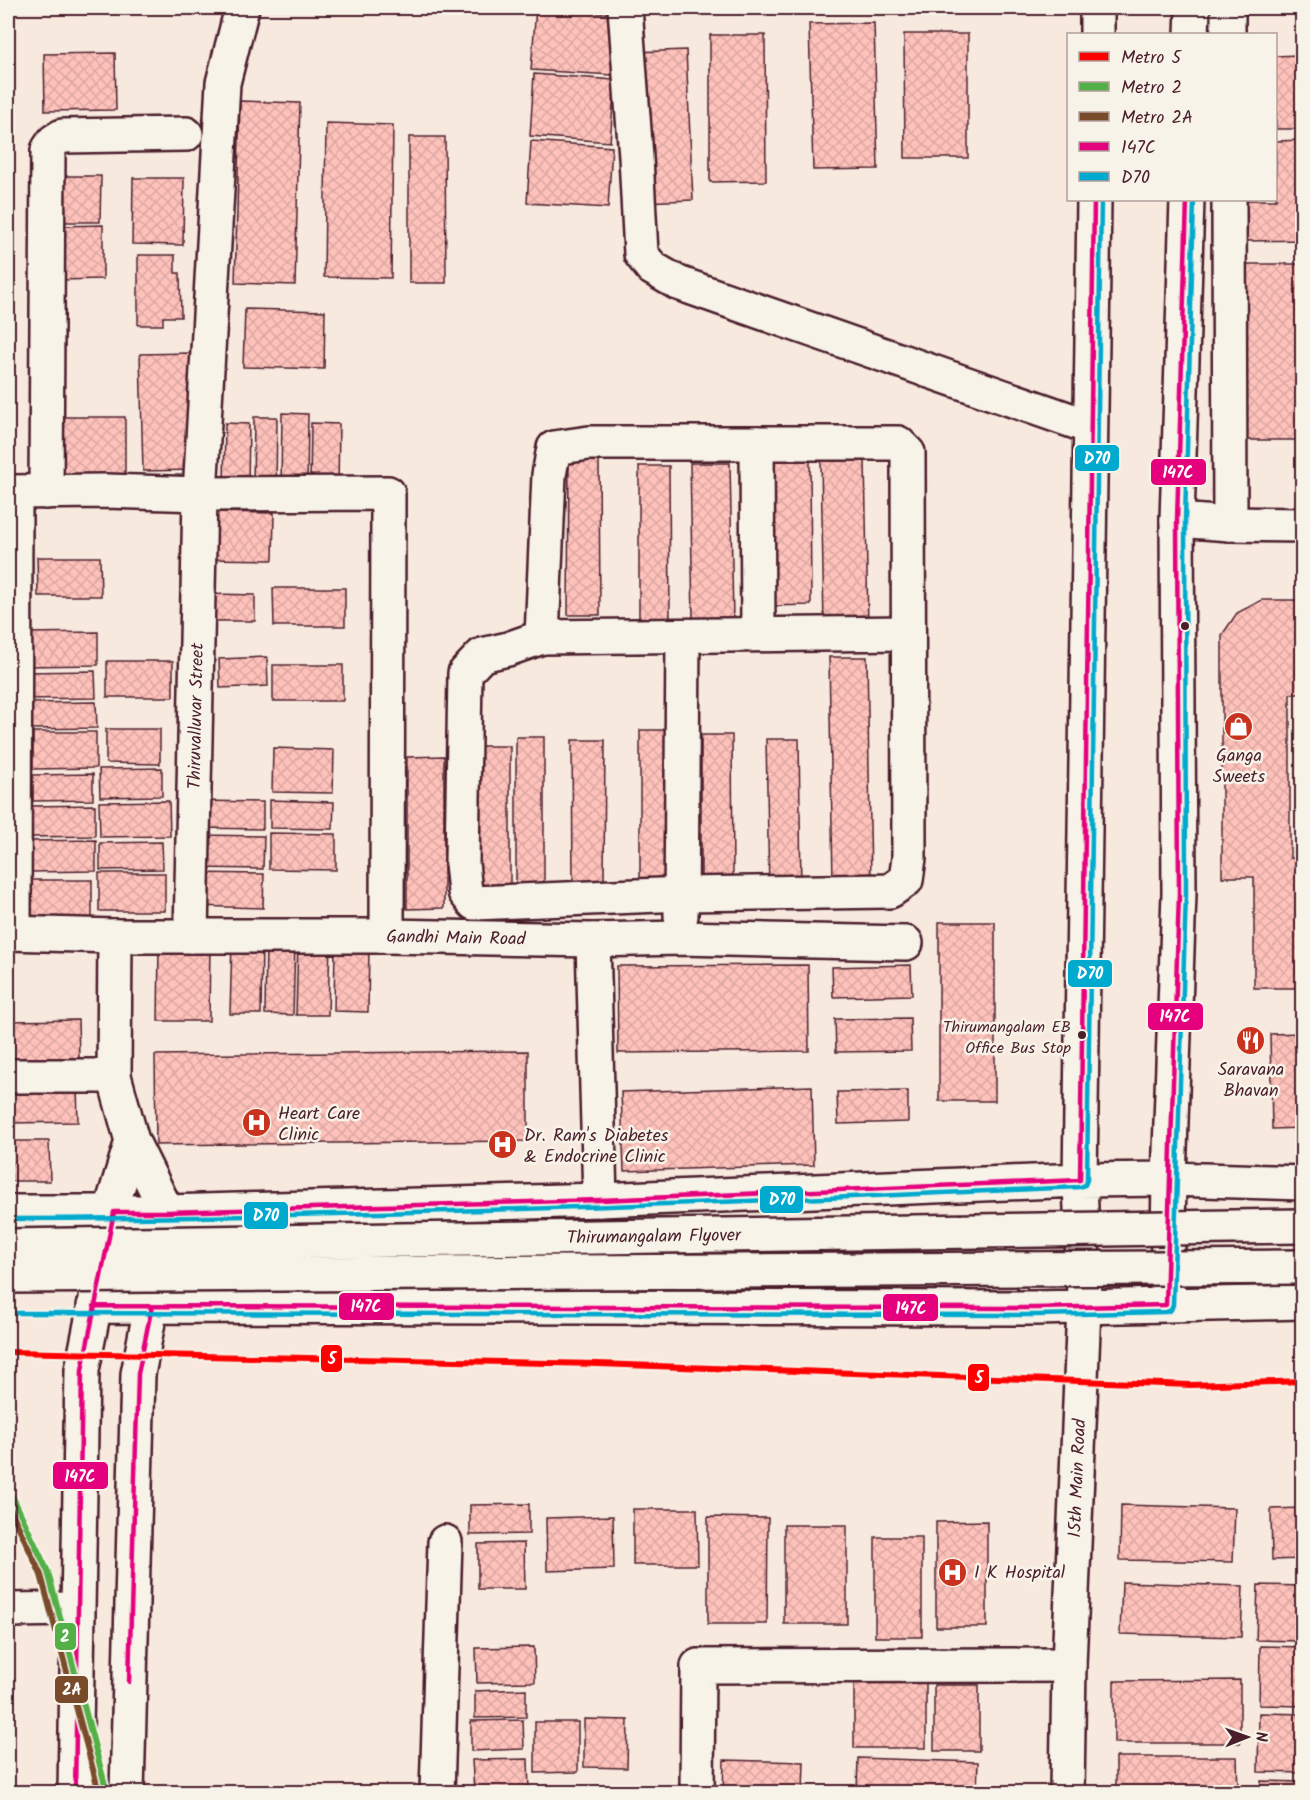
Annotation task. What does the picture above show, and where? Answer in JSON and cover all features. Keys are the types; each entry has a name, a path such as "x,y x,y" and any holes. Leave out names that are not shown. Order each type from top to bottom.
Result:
{"street":[{"name":"Thiruvalluvar Street","path":"191,936 200,494 223,83 242,8"},
{"path":"625,8 641,254 652,268 678,283 1090,427"},
{"path":"1097,8 1097,33"},
{"path":"1192,33 1193,8"},
{"path":"1228,8 1228,33"},
{"path":"11,933 23,492 48,150 54,141 62,136 186,134"},
{"name":"15th Main Road","path":"1067,1792 1084,1308 1080,1180 1094,201"},
{"path":"1166,1305 1179,893 1177,520 1187,201"},
{"path":"1229,201 1230,524"},
{"path":"542,637 549,475 554,448 590,443 898,443 908,453 909,858 906,880 890,891 683,894 474,903 465,892 462,863 465,674 482,655 542,637 908,633"},
{"path":"757,443 758,634"},
{"path":"23,492 388,493 387,936"},
{"path":"1177,520 1230,524 1302,525"},
{"path":"680,938 683,894 683,636"},
{"name":"Gandhi Main Road","path":"11,933 116,936 387,936 592,940 680,938 906,942"},
{"path":"116,936 114,1076 132,1141 167,1212 138,1374 127,1792"},
{"path":"592,940 600,1200"},
{"path":"8,1076 114,1076"},
{"path":"75,1792 82,1370 114,1212 114,1200 132,1141"},
{"path":"8,1212 167,1212 600,1200 1080,1180 1169,1179 1302,1183"},
{"name":"Thirumangalam Flyover","path":"8,1246 1302,1226"},
{"name":"Thirumangalam Flyover","path":"8,1275 1302,1267"},
{"path":"94,1306 1084,1308 1302,1302"},
{"path":"437,1792 445,1542"},
{"path":"8,1610 77,1610"},
{"path":"697,1792 698,1666 1070,1665"}],"building":[{"path":"536,8 616,14 612,75 531,70"},
{"path":"874,23 878,169 813,170 809,24"},
{"path":"904,34 968,34 968,158 905,158"},
{"path":"710,35 765,35 766,181 710,182"},
{"path":"686,50 693,200 642,202 635,52"},
{"path":"115,53 116,110 45,111 44,54"},
{"path":"1298,55 1299,129 1277,129 1277,56"},
{"path":"534,74 615,80 610,142 530,136"},
{"path":"240,101 300,103 295,285 235,283"},
{"path":"326,123 393,125 391,278 324,277"},
{"path":"409,137 445,137 446,283 409,283"},
{"path":"1302,140 1302,240 1247,241 1246,201 1277,201 1277,141"},
{"path":"531,141 612,147 608,208 527,203"},
{"path":"56,176 101,176 100,222 56,222"},
{"path":"133,178 184,178 183,245 132,244"},
{"path":"103,225 103,279 59,280 58,226"},
{"path":"138,255 175,255 175,273 180,273 181,317 163,317 163,325 138,325"},
{"path":"1235,264 1302,264 1302,440 1237,440"},
{"path":"245,309 325,311 324,369 243,367"},
{"path":"192,353 194,470 143,471 140,354"},
{"path":"282,413 308,414 307,488 281,487"},
{"path":"60,417 125,417 125,478 60,477"},
{"path":"254,417 277,417 276,489 253,488"},
{"path":"225,423 249,424 248,486 224,486"},
{"path":"311,423 339,424 338,488 310,487"},
{"path":"569,458 599,458 600,615 568,615"},
{"path":"765,459 810,459 811,605 769,606"},
{"path":"865,460 868,626 824,627 821,461"},
{"path":"690,463 730,463 733,620 693,620"},
{"path":"639,466 669,466 670,618 639,618"},
{"path":"203,512 274,513 273,560 202,559"},
{"path":"37,557 100,557 101,596 38,596"},
{"path":"273,588 345,588 345,626 274,626"},
{"path":"213,594 255,595 255,621 213,621"},
{"path":"1262,600 1302,600 1302,694 1290,694 1290,858 1302,858 1302,988 1254,988 1254,877 1222,877 1222,635 1237,613"},
{"path":"98,632 98,665 26,666 26,633"},
{"path":"267,657 268,686 220,688 219,659"},
{"path":"829,657 867,657 871,881 833,882"},
{"path":"107,661 173,661 173,697 107,697"},
{"path":"273,665 343,665 343,701 273,701"},
{"path":"95,671 96,698 24,699 24,672"},
{"path":"96,702 97,728 29,729 29,703"},
{"path":"106,729 160,729 160,764 106,763"},
{"path":"640,730 671,730 671,884 640,884"},
{"path":"33,732 96,732 96,768 33,769"},
{"path":"701,735 732,735 733,880 701,880"},
{"path":"516,737 544,737 544,885 516,886"},
{"path":"766,739 799,739 801,889 769,889"},
{"path":"572,740 605,740 604,885 573,885"},
{"path":"477,746 510,746 510,886 477,886"},
{"path":"273,748 334,750 333,793 272,792"},
{"path":"444,756 444,908 407,909 407,757"},
{"path":"162,768 162,796 100,797 99,769"},
{"path":"93,774 93,800 33,801 33,775"},
{"path":"270,800 334,802 333,829 270,828"},
{"path":"169,801 170,836 100,837 99,802"},
{"path":"197,801 263,802 263,829 197,828"},
{"path":"95,805 95,836 32,837 31,806"},
{"path":"269,833 336,834 336,870 269,869"},
{"path":"198,835 264,836 263,869 197,868"},
{"path":"96,840 96,871 29,872 28,841"},
{"path":"162,842 163,869 100,870 100,843"},
{"path":"99,873 165,873 165,911 99,911"},
{"path":"194,873 264,874 263,908 194,906"},
{"path":"28,880 92,880 92,921 28,921"},
{"path":"939,922 995,922 995,1101 939,1101"},
{"path":"232,941 262,942 261,1014 230,1014"},
{"path":"298,941 330,942 328,1015 296,1015"},
{"path":"266,942 295,943 293,1015 265,1014"},
{"path":"159,944 210,945 209,1021 158,1021"},
{"path":"335,945 369,945 368,1012 334,1011"},
{"path":"808,965 809,1051 618,1053 617,966"},
{"path":"911,965 912,995 833,997 832,967"},
{"path":"910,1018 911,1051 836,1052 835,1019"},
{"path":"78,1020 79,1059 8,1060 8,1021"},
{"path":"1302,1033 1302,1128 1272,1129 1270,1034"},
{"path":"528,1051 528,1141 156,1145 155,1055"},
{"path":"77,1085 78,1122 8,1123 8,1087"},
{"path":"812,1086 814,1165 624,1171 621,1092"},
{"path":"908,1091 908,1122 838,1124 837,1092"},
{"path":"8,1141 49,1141 50,1181 8,1181"},
{"path":"529,1504 529,1534 470,1535 470,1505"},
{"path":"1121,1505 1235,1508 1233,1562 1120,1560"},
{"path":"1302,1508 1302,1559 1272,1560 1271,1509"},
{"path":"633,1509 697,1509 698,1565 633,1565"},
{"path":"613,1516 614,1569 547,1571 546,1518"},
{"path":"708,1517 768,1518 767,1624 708,1624"},
{"path":"987,1521 987,1627 936,1627 936,1522"},
{"path":"784,1525 847,1525 847,1624 784,1624"},
{"path":"875,1537 922,1537 922,1637 875,1637"},
{"path":"524,1543 525,1589 478,1589 478,1544"},
{"path":"1122,1582 1243,1586 1241,1637 1120,1634"},
{"path":"1258,1585 1302,1586 1302,1641 1256,1640"},
{"path":"1260,1646 1302,1647 1302,1706 1259,1705"},
{"path":"534,1647 535,1682 477,1683 476,1648"},
{"path":"1240,1680 1240,1743 1114,1743 1114,1681"},
{"path":"854,1682 926,1683 926,1748 854,1748"},
{"path":"934,1685 979,1685 979,1751 934,1751"},
{"path":"526,1689 526,1717 475,1718 475,1691"},
{"path":"1259,1713 1302,1714 1302,1773 1258,1772"},
{"path":"584,1719 628,1720 627,1768 584,1767"},
{"path":"523,1720 524,1749 471,1751 471,1721"},
{"path":"535,1722 578,1722 578,1772 535,1773"},
{"path":"1116,1757 1237,1757 1238,1792 1116,1792"},
{"path":"858,1758 978,1762 977,1792 857,1792"},
{"path":"528,1759 529,1792 474,1792 472,1760"},
{"path":"724,1760 804,1762 803,1792 723,1792"},
{"path":"1261,1781 1302,1782 1302,1792 1261,1792"}],"metro line":[{"name":"5","path":"8,1352 598,1364 1191,1385 1302,1381"},
{"name":"2","path":"8,1487 48,1572 107,1792"},
{"name":"2A","path":"8,1504 41,1575 99,1792"}],"transit line":[{"name":"147C","path":"75,1792 82,1370 114,1212 600,1200 1080,1180 1094,201"},
{"name":"D70","path":"8,1219 142,1218 678,1204 1085,1185 1087,1180 1101,201"},
{"name":"147C","path":"94,1306 1035,1308 1166,1305 1179,893 1177,520 1187,201"},
{"name":"D70","path":"8,1313 1035,1315 1166,1312 1171,1310 1173,1305 1186,893 1185,520 1194,201"},
{"name":"147C","path":"129,1682 138,1374 152,1306"}],"place":[{"name":"Ganga Sweets","path":"1239,726"},
{"name":"Thirumangalam EB Office Bus Stop","path":"1082,1035"},
{"name":"Saravana Bhavan","path":"1251,1040"},
{"name":"Heart Care Clinic","path":"257,1123"},
{"name":"Dr. Ram's Diabetes & Endocrine Clinic","path":"503,1145"},
{"name":"I K Hospital","path":"953,1572"}]}
